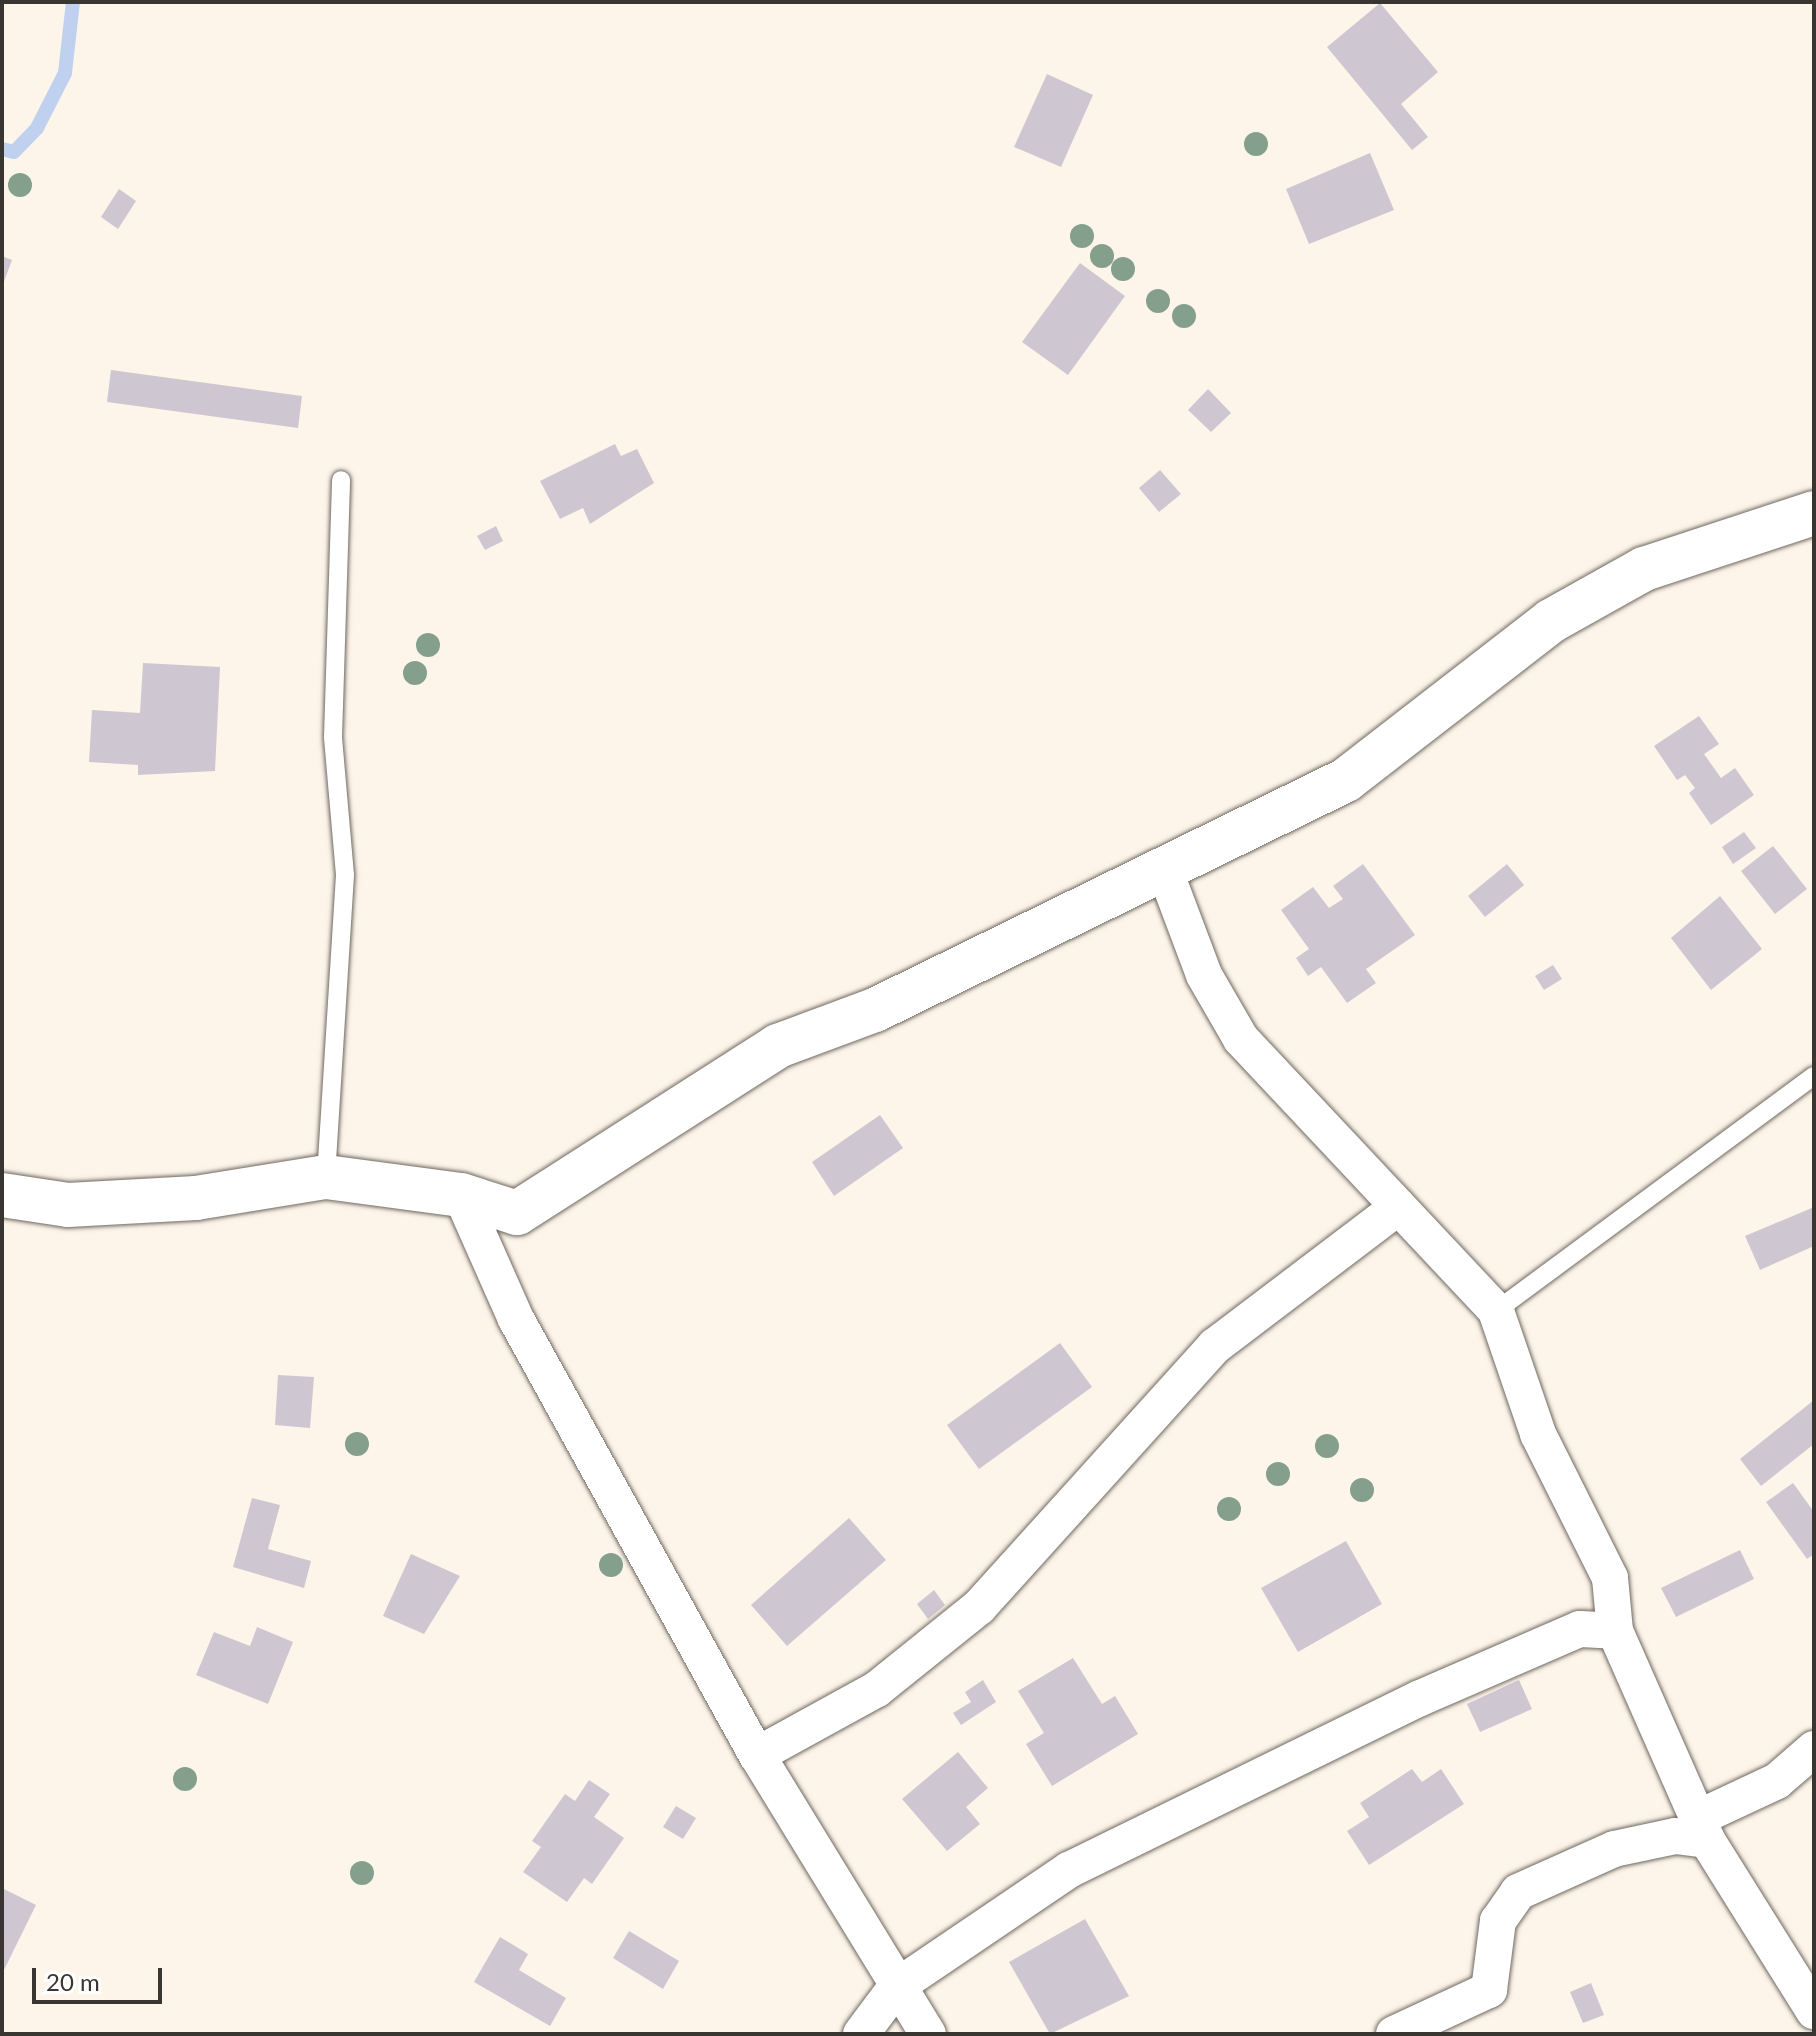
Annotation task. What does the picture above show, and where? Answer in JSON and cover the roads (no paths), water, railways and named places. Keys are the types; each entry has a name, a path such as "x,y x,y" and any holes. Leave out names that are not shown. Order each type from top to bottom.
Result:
{"street":[{"path":"2,1195 68,1205 196,1198 326,1177 461,1195 517,1213 778,1046 875,1010 1346,780 1564,613 1644,569 1814,513"},
{"path":"1165,871 1204,975 1241,1039 1496,1311 1538,1434 1610,1578 1615,1631 1702,1829 1814,2011"},
{"path":"461,1195 516,1319 757,1755 896,1987 928,2034"},
{"path":"757,1755 877,1689 979,1607 1215,1346 1398,1207"},
{"path":"861,2034 896,1987 1069,1870 1431,1693 1580,1629 1615,1631"},
{"path":"1394,2034 1489,1990 1498,1921 1518,1892 1614,1849 1702,1829 1777,1781 1814,1749"}],"lane":[{"path":"326,1177 345,875 333,737 341,480"},
{"path":"1496,1311 1814,1076"}],"waterway":[{"path":"2,149 14,152 37,128 65,73 73,2"}]}
